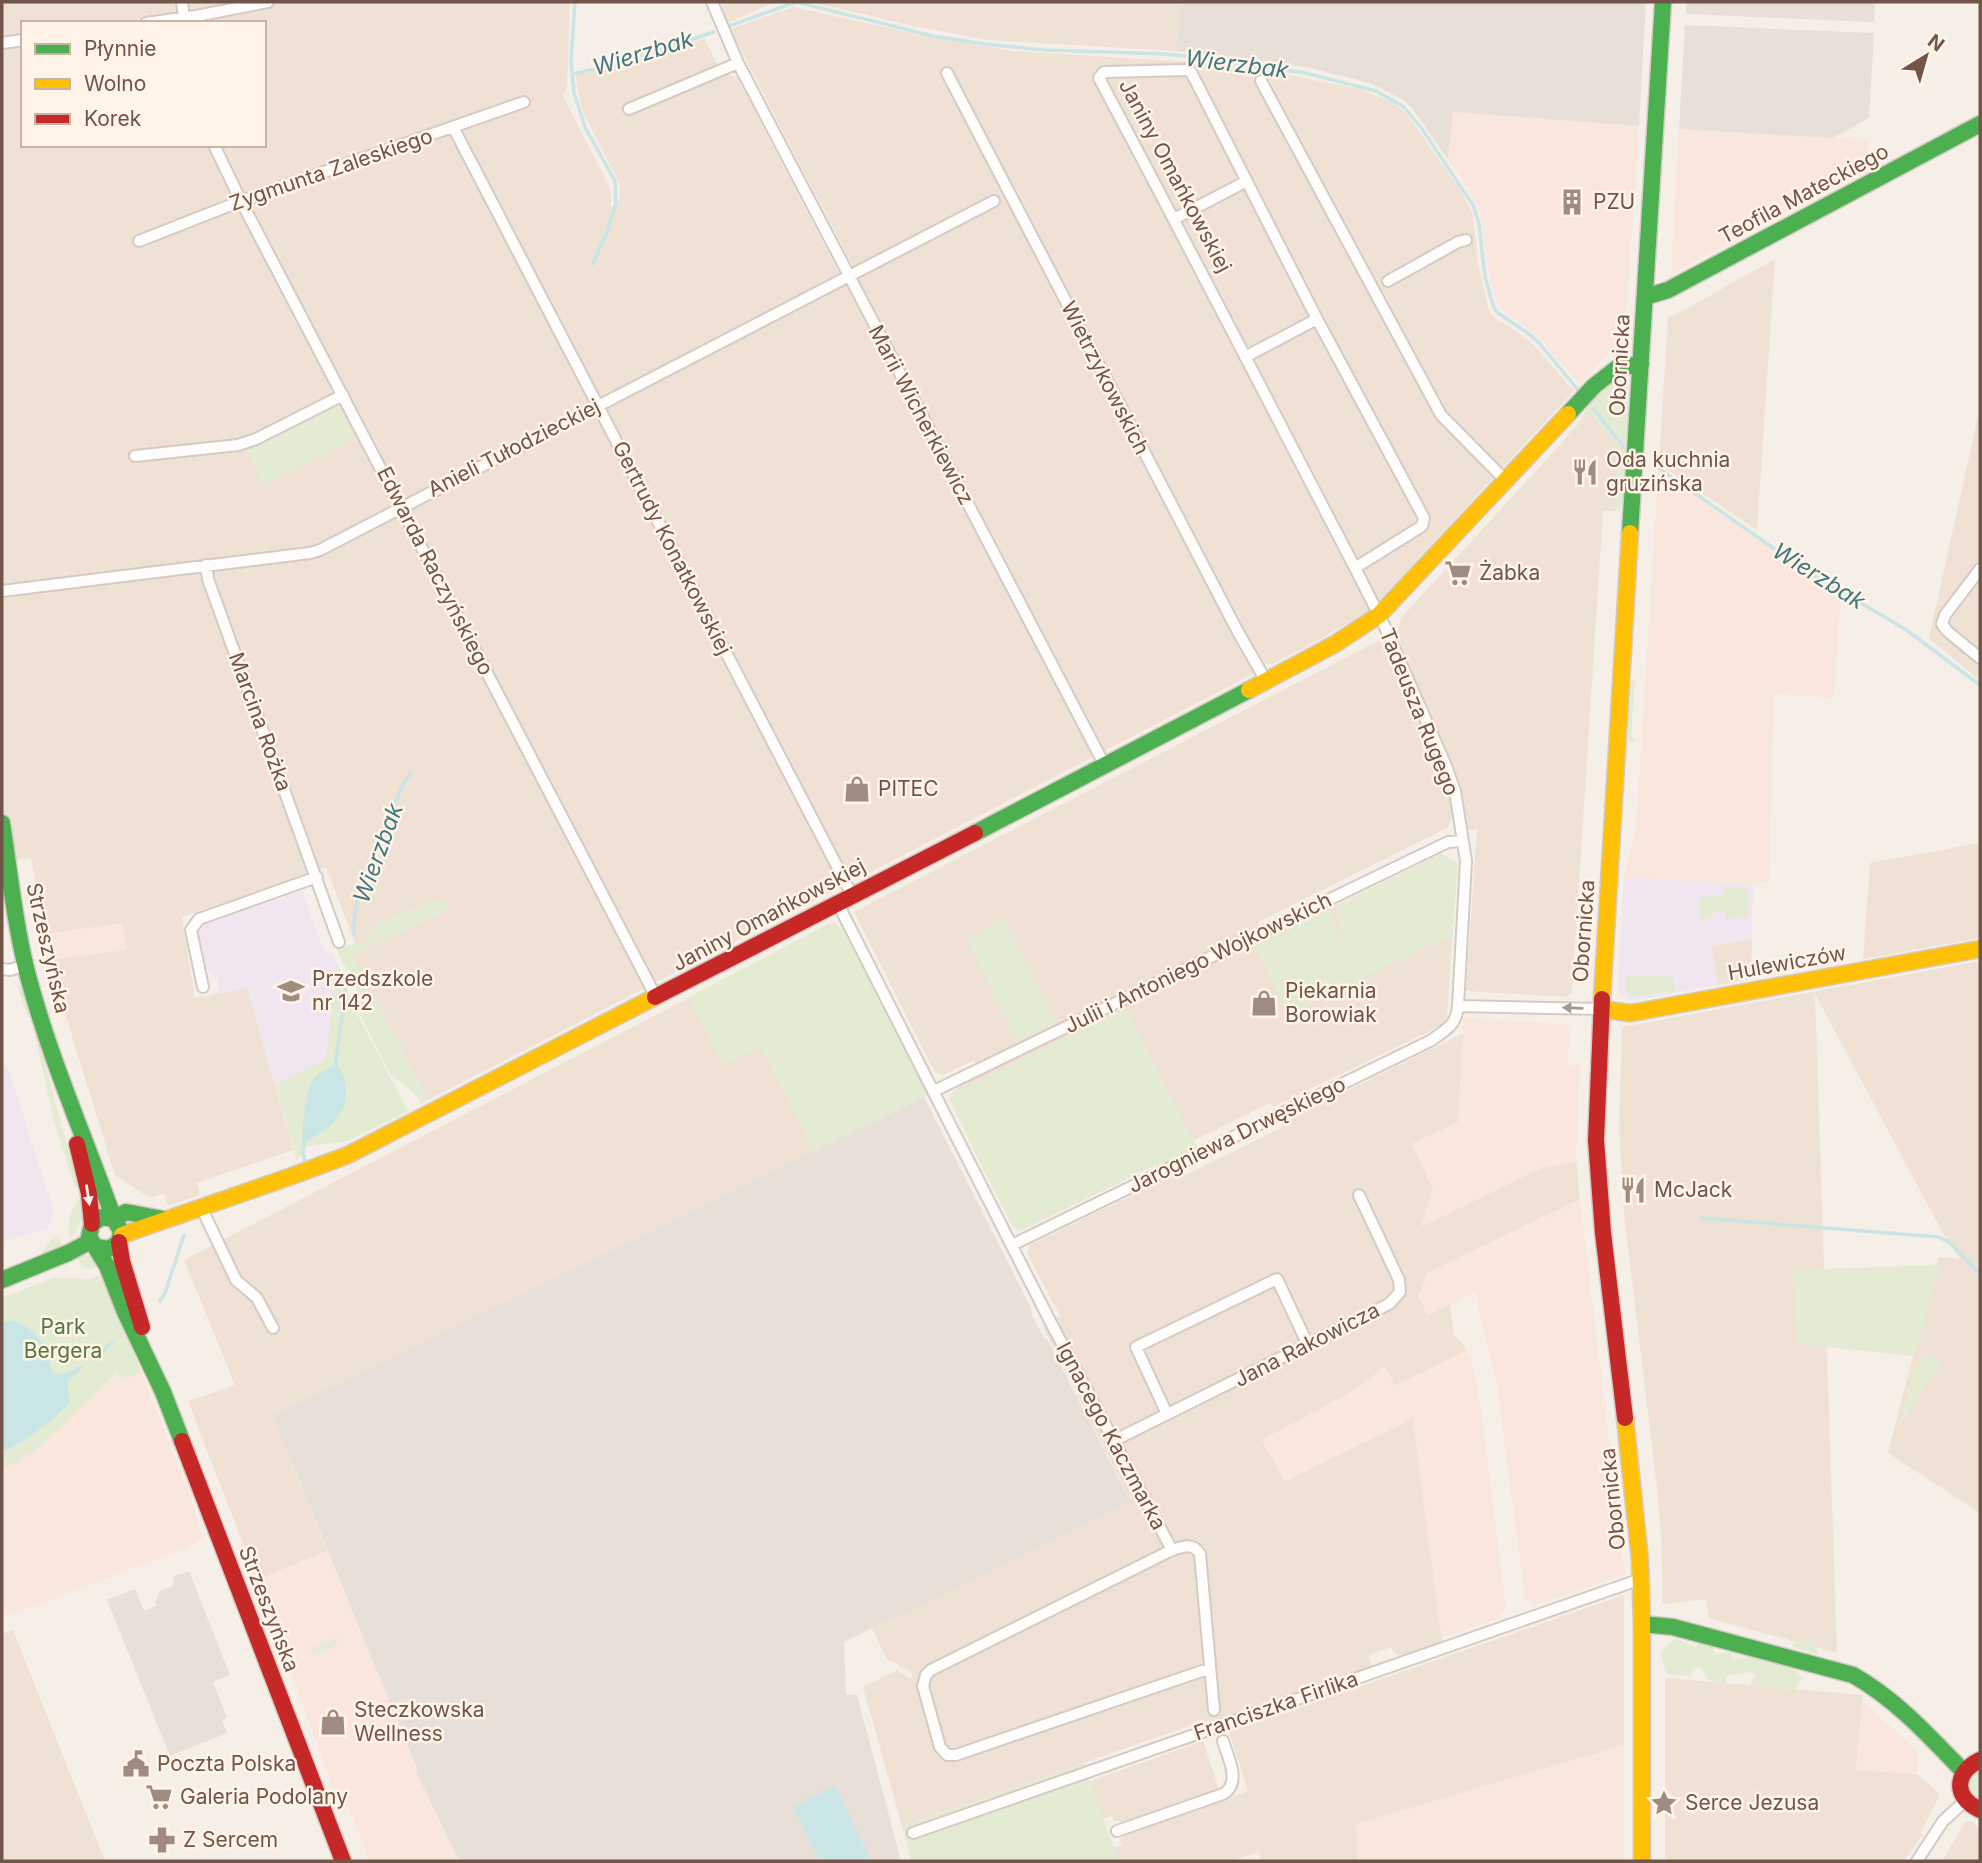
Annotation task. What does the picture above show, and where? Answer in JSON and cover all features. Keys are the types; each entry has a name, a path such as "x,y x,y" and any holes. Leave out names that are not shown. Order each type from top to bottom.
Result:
{"street":[{"path":"182,2 192,19"},
{"path":"169,21 192,19 268,2"},
{"name":"Marii Wicherkiewicz","path":"712,2 738,63 1105,766"},
{"name":"Obornicka","path":"1642,1861 1641,1579 1597,1172 1597,1089 1662,2"},
{"path":"2,43 21,40"},
{"path":"629,109 738,63"},
{"name":"Janiny Omańkowskiej","path":"1355,568 1410,535 1422,526 1424,518 1317,319 1191,72 1185,69 1104,72 1099,78 1379,615"},
{"name":"Wietrzykowskich","path":"947,73 1266,681"},
{"path":"1261,81 1441,415 1505,480"},
{"name":"Zygmunta Zaleskiego","path":"139,241 241,201 524,102"},
{"name":"Teofila Mateckiego","path":"1645,297 1668,290 1980,124"},
{"name":"Gertrudy Konatkowskiej","path":"453,127 598,405 845,899"},
{"name":"Edwarda Raczyńskiego","path":"215,147 656,997"},
{"path":"1174,219 1247,181"},
{"name":"Anieli Tułodzieckiej","path":"2,591 320,550 994,201"},
{"path":"1388,281 1465,240"},
{"path":"1245,356 1317,319"},
{"name":"Janiny Omańkowskiej","path":"120,1239 163,1219 348,1155 1335,645 1379,615 1605,376 1624,366 1641,363"},
{"path":"135,456 238,445 256,439 343,396"},
{"name":"Marcina Rożka","path":"205,565 339,942"},
{"path":"1980,569 1945,615 1942,624 1980,658"},
{"name":"Tadeusza Rugego","path":"1379,615 1455,791 1466,861 1457,1018"},
{"name":"Strzeszyńska","path":"2,823 26,965 61,1081 89,1194 92,1224"},
{"name":"Julii i Antoniego Wojkowskich","path":"934,1091 1448,842 1463,841"},
{"path":"203,987 191,930 199,919 317,877"},
{"name":"Ignacego Kaczmarka","path":"845,899 934,1091 1107,1430 1115,1440 1172,1550 931,1670 926,1675 923,1686 940,1747 947,1755 956,1755 1210,1670"},
{"name":"Hulewiczów","path":"1601,1009 1637,1012 1980,949"},
{"path":"2,969 10,970 26,965"},
{"path":"1458,1006 1601,1009"},
{"name":"Jarogniewa Drwęskiego","path":"1012,1245 1432,1040 1457,1018"},
{"name":"Strzeszyńska","path":"61,1081 114,1219"},
{"name":"Jana Rakowicza","path":"1115,1440 1389,1304 1400,1292 1399,1280 1359,1195"},
{"path":"201,1208 236,1280 257,1298 273,1328"},
{"name":"Janiny Omańkowskiej","path":"114,1219 126,1212 163,1219"},
{"path":"2,1280 94,1244 109,1249 120,1239 120,1226 114,1219 102,1217 92,1224 89,1232 94,1244"},
{"name":"Strzeszyńska","path":"120,1239 122,1261 155,1371 344,1861"},
{"name":"Strzeszyńska","path":"94,1244 107,1266 125,1312 155,1371"},
{"path":"1167,1415 1136,1347 1277,1279 1308,1345"},
{"name":"Franciszka Firlika","path":"1172,1550 1193,1546 1200,1555 1214,1710"},
{"name":"Franciszka Firlika","path":"912,1833 1641,1579"},
{"path":"1642,1624 1685,1630 1853,1675 1876,1688 1896,1705 1964,1772"},
{"name":"Franciszka Firlika","path":"1117,1831 1230,1790 1234,1783 1233,1776 1223,1741"},
{"path":"1917,1861 1943,1821 1976,1808 1960,1787 1964,1772 1979,1759"}],"shaded area":[{"path":"2,2 570,2 567,87 563,96 611,190 611,207 619,203 620,185 582,110 576,74 611,69 704,39 723,74 737,77 845,285 859,278 730,29 793,7 916,34 1013,51 1259,69 1359,89 1392,102 1406,113 1461,191 1473,214 1478,263 1488,308 1494,317 1531,342 1574,391 1370,610 1319,640 1272,664 1267,663 1249,676 859,878 851,875 837,883 835,890 428,1100 351,955 358,951 326,867 182,917 195,998 247,987 293,1150 197,1183 200,1195 168,1206 164,1194 150,1198 115,1175 55,981 31,858 2,860"},
{"path":"721,2 781,2 727,23"},
{"path":"811,2 1181,2 1176,51 988,40"},
{"path":"1181,2 1646,2 1639,126 1453,112 1448,159 1405,101 1370,83 1310,68 1176,51"},
{"path":"1686,2 1875,2 1874,22 1686,14"},
{"path":"1685,25 1874,33 1869,118 1833,138 1679,129"},
{"path":"1453,112 1639,126 1625,336 1580,384 1538,337 1498,307 1490,281 1480,213 1469,190 1448,159"},
{"path":"1679,129 1868,140 1866,169 1671,274"},
{"path":"1775,259 1757,530 1659,464 1668,317"},
{"path":"1980,407 1980,681 1929,638"},
{"path":"1590,412 1619,447 1614,511 1603,511 1572,992 1566,997 1466,991 1477,828 1468,831 1457,780 1397,635 1400,619"},
{"path":"1658,472 1841,594 1834,698 1774,694 1769,882 1745,885 1624,877 1636,829"},
{"path":"1378,641 1389,646 1447,783 1454,815 1447,828 1258,922 1267,939 1441,854 1457,863 1447,1016 1442,1025 1273,1107 1270,1103 1169,1153 1171,1157 1022,1230 1015,1227 950,1100 952,1093 979,1070 974,1060 943,1075 935,1072 854,912"},
{"path":"1980,843 1980,938 1863,959 1870,863"},
{"path":"1624,877 1753,885 1752,939 1711,946 1718,985 1627,1001 1617,990"},
{"name":"Przedszkole nr 142","path":"302,891 324,950 333,953 337,962 326,1059 275,1085 247,988 219,994 217,979 207,969 199,934 204,925"},
{"path":"122,923 127,950 49,960 44,934"},
{"path":"833,923 837,925 925,1096 272,1415 327,1551 257,1580 188,1401 235,1385 184,1260"},
{"path":"1752,939 1751,979 1718,985 1711,946"},
{"path":"1980,961 1980,1513 1888,1453 1939,1257 1960,1259 1944,1235 1815,994 1837,1653 1709,1618 1706,1599 1663,1604 1657,1487 1624,1215 1619,1128 1622,1027"},
{"path":"1464,1018 1565,1024 1570,1030 1567,1068 1580,1062 1576,1161 1559,1166 1546,1166 1421,1227 1433,1189 1411,1144 1458,1122"},
{"path":"1464,1033 1458,1122 1422,1226 1546,1166 1559,1166 1576,1161 1580,1199 1427,1274 1419,1297 1428,1315 1450,1304 1454,1335 1466,1351 1395,1386 1385,1367 1351,1392 1262,1440 1285,1481 1413,1418 1442,1642 1401,1656 1394,1653 1391,1647 1368,1656 1372,1666 902,1826 863,1687 897,1670 911,1679 912,1673 886,1658 872,1628 1131,1501 1042,1325 1060,1316 1027,1253 1030,1245 1178,1173 1181,1177 1283,1127 1281,1123"},
{"path":"2,1065 8,1067 54,1212 47,1229 2,1242"},
{"path":"924,1097 1032,1310 1031,1313 1131,1502 844,1642 846,1695 857,1695 901,1861 459,1861 416,1772 418,1771 272,1415"},
{"path":"1580,1199 1626,1574 1536,1605 1525,1599 1496,1378 1476,1292 1428,1315 1418,1297 1427,1273"},
{"path":"1466,1351 1471,1359 1478,1387 1506,1606 1499,1618 1441,1638 1413,1419 1284,1481 1262,1440 1351,1392 1386,1367 1395,1386"},
{"path":"119,1371 121,1379 141,1371 191,1498 203,1539 181,1550 8,1616 2,1602 2,1469 36,1451"},
{"path":"327,1551 418,1771 416,1773 459,1861 370,1861 348,1806 341,1809 257,1580"},
{"path":"189,1571 230,1675 213,1682 227,1718 222,1720 227,1733 170,1756 107,1600 135,1589 144,1611 156,1606 160,1591 173,1586 174,1576"},
{"path":"1624,1595 1624,1745 1357,1824 1358,1861 1260,1861 1259,1852 1229,1861 1118,1861 1113,1848 1122,1845 1120,1840 1126,1834 1248,1791 1229,1732"},
{"path":"13,1630 105,1861 2,1861 2,1634"},
{"path":"1665,1678 1863,1695 1856,1769 1917,1774 1938,1792 1939,1797 1920,1833 1923,1834 1904,1861 1665,1861 1665,1812 1673,1812 1675,1796 1665,1793"},
{"path":"1863,1701 1919,1753 1917,1774 1856,1770"},
{"path":"1203,1741 1219,1789 1122,1822 1114,1821 1112,1816 1103,1819 1090,1781"},
{"path":"1624,1745 1624,1861 1358,1861 1356,1824"},
{"path":"1966,1821 1971,1821 1980,1829 1980,1861 1942,1861"}],"green space":[{"path":"1621,378 1627,382 1629,393 1623,498 1620,511 1614,511 1618,447 1590,413 1568,437 1567,435 1598,394"},
{"path":"338,404 356,438 263,485 246,451"},
{"path":"1635,677 1631,736 1634,742 1630,742 1627,709"},
{"path":"1441,855 1458,865 1452,940 1441,939 1288,1015 1254,945 1328,909 1341,937 1344,936 1337,920 1337,913 1340,911 1337,905"},
{"path":"1723,887 1748,887 1748,917 1726,919 1725,910 1713,912 1713,917 1700,919 1699,898 1724,895"},
{"path":"433,900 444,901 451,910 352,955 428,1100 421,1104 415,1094 390,1074 359,1012 355,977 342,962 336,948 363,943 375,924"},
{"path":"1003,918 1056,1023 1017,1042 967,941"},
{"path":"830,923 842,928 928,1095 814,1150 760,1047 723,1065 689,997"},
{"path":"337,962 354,1008 408,1111 348,1141 308,1146 297,1161 275,1085 326,1059"},
{"path":"1625,975 1673,977 1675,991 1632,997 1626,991"},
{"path":"17,985 23,988 79,1186 75,1187 54,1121 33,1026"},
{"path":"1126,1009 1198,1148 1143,1171 1053,1215 1049,1212 1041,1216 1043,1220 1019,1231 1012,1225 981,1165 949,1098 950,1095"},
{"path":"82,1197 82,1220 71,1239 70,1216"},
{"path":"54,1236 59,1238 61,1246 41,1256 40,1254"},
{"path":"77,1257 94,1257 100,1266 89,1269 83,1266"},
{"path":"1939,1265 1915,1356 1797,1344 1793,1270"},
{"name":"Park Bergera","path":"105,1277 141,1372 122,1380 118,1371 36,1451 2,1469 2,1298 53,1278 91,1279"},
{"path":"1925,1352 1941,1362 1896,1431 1914,1370"},
{"path":"337,1638 337,1645 315,1654 311,1648"},
{"path":"1676,1639 1695,1647 1701,1642 1713,1647 1715,1655 1731,1653 1733,1659 1754,1657 1776,1661 1794,1669 1802,1678 1796,1689 1750,1685 1755,1675 1750,1672 1726,1676 1726,1683 1709,1681 1701,1667 1693,1669 1691,1676 1666,1674 1661,1654 1665,1647"},
{"path":"1801,1639 1813,1643 1819,1655 1792,1647 1793,1643"},
{"path":"1084,1763 1118,1861 911,1861 902,1826"},
{"path":"1980,1771 1980,1800 1971,1789 1971,1782"}],"water":[{"path":"336,1065 345,1084 343,1108 322,1132 307,1141 302,1139 306,1101 312,1081"},
{"path":"13,1321 30,1329 41,1340 52,1372 64,1373 84,1366 67,1383 70,1403 38,1430 2,1452 2,1322"},
{"path":"835,1786 871,1861 820,1861 793,1807"}],"waterway":[{"name":"Wierzbak","path":"575,2 571,60 574,93 585,127 615,181 616,203 592,265"},
{"name":"Wierzbak","path":"729,26 796,2 933,36 985,44 1044,50 1203,58 1305,73 1376,91 1404,107 1473,205 1479,223 1485,277 1494,308 1540,344 1578,390"},
{"name":"Wierzbak","path":"572,74 611,66 714,32"},
{"name":"Wierzbak","path":"1593,409 1623,448"},
{"name":"Wierzbak","path":"1657,467 1808,572 1905,629 1980,685"},
{"name":"Wierzbak","path":"354,934 358,898 364,878 404,782 411,774"},
{"name":"Wierzbak","path":"335,1067 347,979"},
{"name":"Wierzbak","path":"305,1135 305,1163"},
{"path":"1701,1218 1939,1237 1950,1243 1980,1274"},
{"name":"Wierzbak","path":"160,1301 184,1235"},
{"name":"Wierzbak","path":"92,1359 112,1343"}],"traffic: fast":[{"path":"1630,533 1663,2"},
{"path":"1645,297 1668,290 1980,124"},
{"path":"1568,414 1594,386 1617,368 1641,364"},
{"path":"975,833 1249,690"},
{"path":"2,823 16,919 28,976 57,1068 114,1219"},
{"path":"114,1219 126,1212 163,1219"},
{"path":"96,1247 109,1249 119,1242 121,1231 114,1219 102,1217 92,1224 89,1237 107,1266 182,1441"},
{"path":"2,1280 91,1241"},
{"path":"1642,1624 1673,1627 1853,1675 1898,1707 1964,1772"}],"traffic: slow":[{"path":"1249,690 1335,644 1379,615 1568,414"},
{"path":"1602,999 1630,533"},
{"path":"1601,1009 1637,1012 1980,949"},
{"path":"122,1235 348,1155 655,997"},
{"path":"1625,1418 1640,1560 1642,1861"}],"traffic: jam":[{"path":"655,997 975,833"},
{"path":"1602,999 1596,1140 1603,1233 1625,1418"},
{"path":"77,1144 89,1194 92,1224"},
{"path":"119,1242 142,1327"},
{"path":"182,1441 343,1861"},
{"path":"1980,1760 1965,1771 1960,1785 1965,1799 1980,1810"}],"place":[{"name":"PZU","path":"1572,202"},
{"name":"Oda kuchnia gruzińska","path":"1585,472"},
{"name":"Żabka","path":"1458,573"},
{"name":"PITEC","path":"857,789"},
{"name":"Przedszkole nr 142","path":"291,991"},
{"name":"Piekarnia Borowiak","path":"1264,1003"},
{"name":"McJack","path":"1633,1190"},
{"name":"Steczkowska Wellness","path":"333,1722"},
{"name":"Poczta Polska","path":"136,1764"},
{"name":"Galeria Podolany","path":"159,1797"},
{"name":"Serce Jezusa","path":"1664,1803"},
{"name":"Z Sercem","path":"162,1840"}]}
